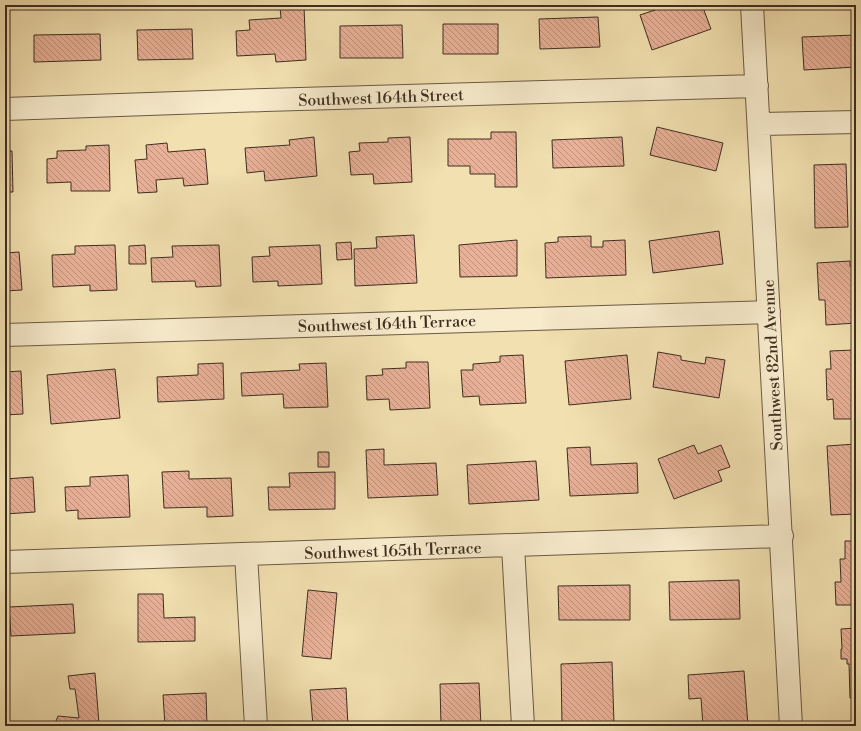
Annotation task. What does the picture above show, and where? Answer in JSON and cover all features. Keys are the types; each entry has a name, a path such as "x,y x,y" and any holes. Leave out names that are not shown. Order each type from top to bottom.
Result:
{"street":[{"name":"Southwest 82nd Avenue","path":"752,5 782,536 791,726"},
{"name":"Southwest 164th Street","path":"5,109 757,86"},
{"path":"759,124 856,122"},
{"name":"Southwest 164th Terrace","path":"5,335 769,312"},
{"name":"Southwest 165th Terrace","path":"5,562 782,536"},
{"path":"513,546 523,726"},
{"path":"246,554 256,726"}],"building":[{"path":"670,5 702,5 711,29 652,50 640,15"},
{"path":"304,6 306,60 276,62 275,54 237,56 236,31 250,30 249,20 281,18 280,7"},
{"path":"598,17 600,47 540,49 539,19"},
{"path":"443,24 498,24 498,54 443,54"},
{"path":"402,25 403,58 340,58 340,26"},
{"path":"192,29 193,59 138,60 137,30"},
{"path":"100,34 101,60 34,62 34,35"},
{"path":"856,35 856,67 804,70 802,37"},
{"path":"657,127 723,143 716,171 650,155"},
{"path":"491,132 516,132 517,187 495,187 495,174 470,174 470,166 448,166 448,139 491,139"},
{"path":"314,137 317,176 265,181 264,171 247,173 245,148 290,145 289,140"},
{"path":"410,137 412,182 374,184 373,174 351,175 349,152 360,151 359,143 388,142 388,138"},
{"path":"622,137 624,166 553,168 552,140"},
{"path":"167,143 168,152 205,149 208,184 184,186 183,178 156,180 157,192 138,193 135,160 147,159 146,145"},
{"path":"109,145 110,191 71,191 71,182 47,183 47,159 57,158 57,151 86,150 86,146"},
{"path":"5,151 12,151 13,192 5,192"},
{"path":"846,164 848,227 815,228 814,165"},
{"path":"719,231 723,264 653,273 649,241"},
{"path":"414,235 417,283 355,286 354,249 377,248 376,237"},
{"path":"591,236 591,247 603,247 603,241 625,240 626,275 546,278 545,243 558,242 558,237"},
{"path":"517,240 517,276 460,277 459,245"},
{"path":"351,242 352,259 337,260 336,243"},
{"path":"115,245 117,290 90,291 90,285 53,287 52,255 75,254 75,246"},
{"path":"145,245 146,264 129,264 129,246"},
{"path":"219,245 221,286 196,287 195,281 152,282 151,258 173,257 172,246"},
{"path":"320,245 322,284 278,286 278,281 253,282 252,257 270,256 269,247"},
{"path":"19,252 22,290 5,291 5,253"},
{"path":"850,261 850,266 856,266 856,323 826,325 825,300 819,300 817,263"},
{"path":"854,350 856,373 856,419 834,419 833,399 827,400 826,369 831,369 830,351"},
{"path":"658,352 681,356 681,360 705,364 706,357 725,360 719,398 653,387"},
{"path":"523,355 526,403 480,405 479,396 463,397 461,370 473,370 473,364 500,362 500,356"},
{"path":"627,355 631,399 569,405 565,361"},
{"path":"406,362 428,362 430,408 390,410 389,399 367,400 366,376 383,375 382,369 406,368"},
{"path":"223,363 224,399 158,402 157,377 198,375 198,364"},
{"path":"326,363 328,407 284,408 283,394 242,396 241,373 300,370 299,364"},
{"path":"115,369 120,418 51,424 47,375"},
{"path":"21,371 23,414 5,415 5,372"},
{"path":"856,444 856,514 831,515 827,446"},
{"path":"694,445 698,454 721,445 730,467 718,471 722,481 674,499 658,459"},
{"path":"590,447 591,465 637,463 638,493 570,496 567,448"},
{"path":"384,449 384,465 436,463 438,495 368,498 366,450"},
{"path":"318,452 329,452 329,467 318,467"},
{"path":"536,461 539,500 469,504 467,465"},
{"path":"189,471 189,479 231,478 233,516 207,517 207,507 164,508 162,472"},
{"path":"335,472 335,509 269,510 268,487 290,487 289,473"},
{"path":"128,475 130,517 78,519 78,510 66,511 65,487 90,486 90,477"},
{"path":"33,477 35,512 5,514 5,479"},
{"path":"845,541 856,541 856,605 836,605 835,582 841,582 840,559 845,559"},
{"path":"739,580 740,619 670,620 669,582"},
{"path":"630,585 630,620 559,620 558,586"},
{"path":"308,590 337,593 331,659 302,656"},
{"path":"138,594 163,594 164,618 195,617 195,641 138,642"},
{"path":"73,604 75,633 11,636 9,607"},
{"path":"856,628 856,697 850,698 849,664 847,664 847,659 841,659 841,629"},
{"path":"612,662 614,723 562,724 561,664"},
{"path":"744,671 748,726 703,726 701,698 689,699 688,675"},
{"path":"95,673 99,724 84,724 83,726 54,726 58,716 79,718 75,689 70,689 68,676"},
{"path":"479,683 481,726 441,726 440,684"},
{"path":"346,688 348,726 313,726 310,690"},
{"path":"206,693 207,726 165,726 163,695"}]}
